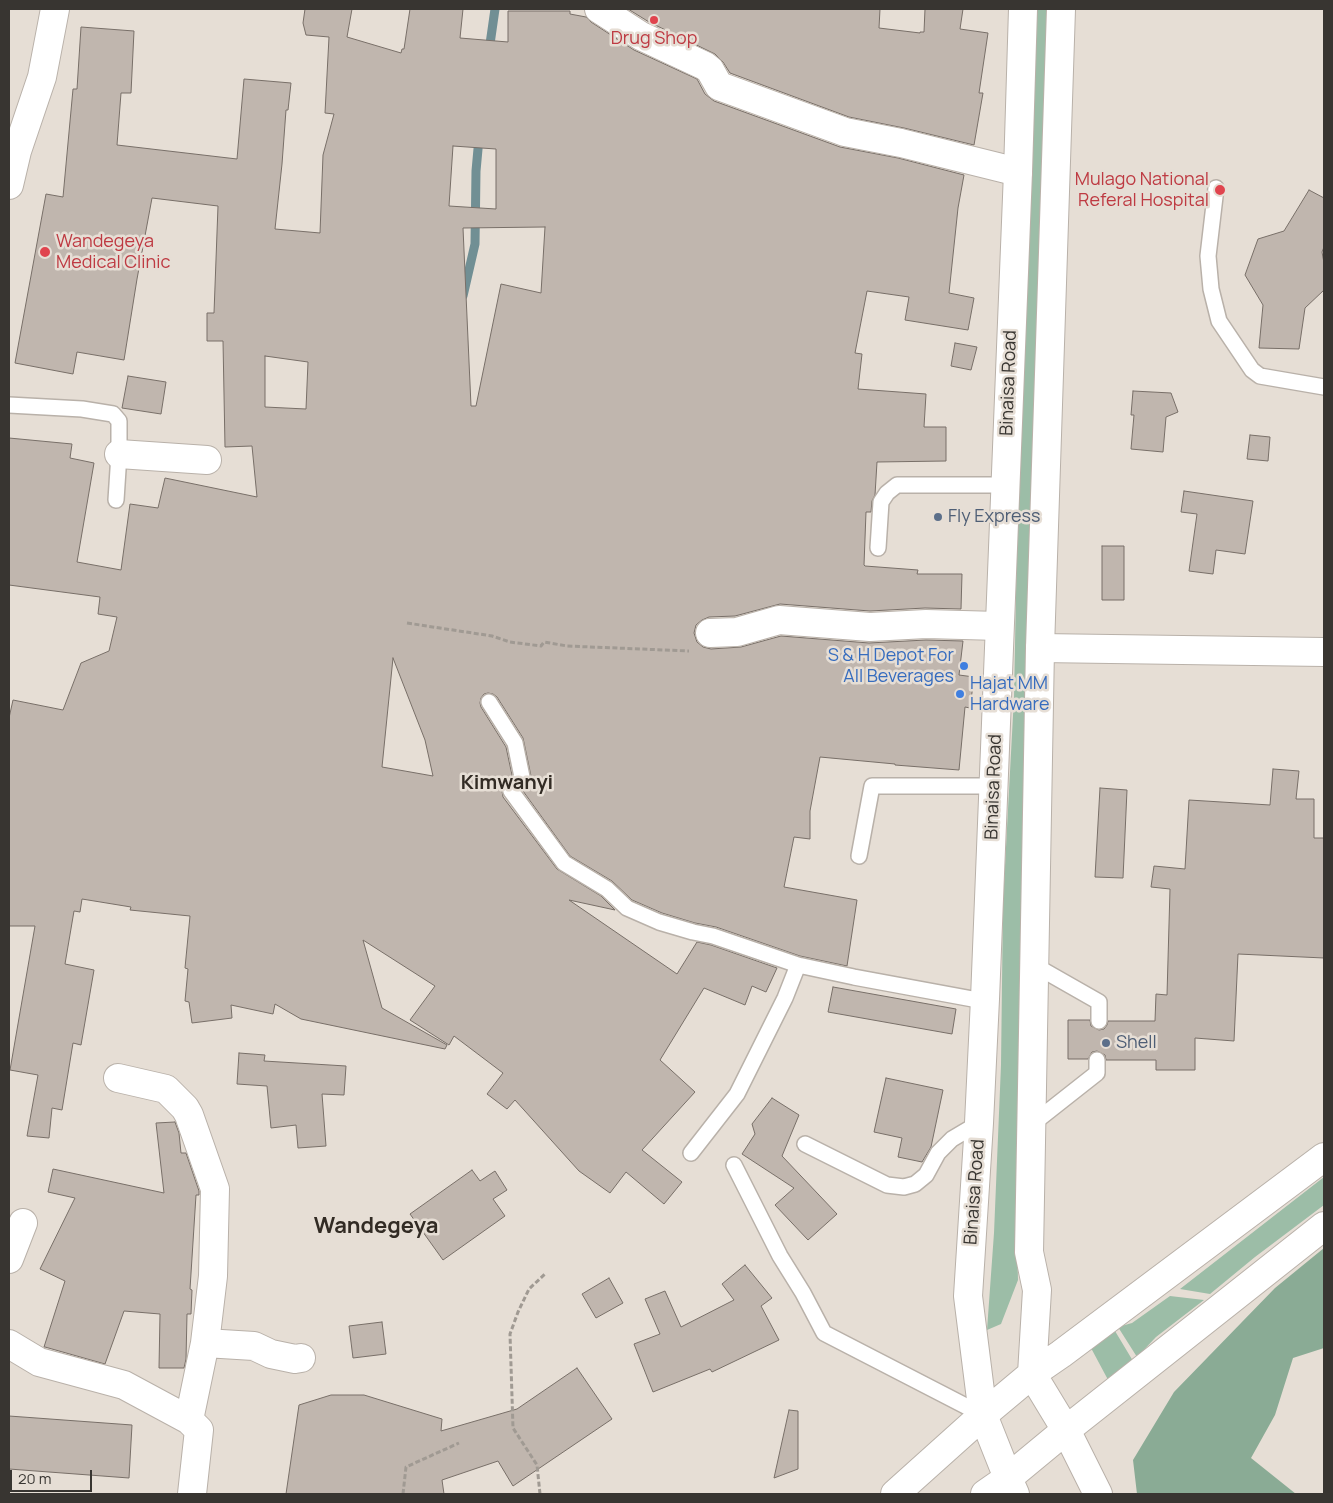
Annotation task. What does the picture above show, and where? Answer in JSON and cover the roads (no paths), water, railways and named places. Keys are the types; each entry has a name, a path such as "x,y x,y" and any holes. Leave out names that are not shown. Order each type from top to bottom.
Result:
{"main road":[{"path":"9,185 17,151 42,77 55,9"},
{"path":"599,9 641,36 705,66 710,70 718,86 845,132 900,143 1018,172"},
{"name":"Binaisa Road","path":"1012,1486 983,1415 968,1296 980,1123 986,999 1023,9"},
{"path":"1061,9 1040,648 1029,1252 1036,1290 1032,1374 1066,1430 1098,1494"},
{"path":"119,454 207,460"},
{"path":"710,633 737,632 779,620 870,627 926,624 999,626"},
{"path":"1040,648 1324,652"},
{"path":"118,1078 166,1089 185,1108 215,1189 213,1276 205,1343 189,1420"},
{"path":"895,1494 1032,1374 1324,1157"},
{"path":"9,1259 23,1223"},
{"path":"985,1494 1012,1486 1066,1430 1324,1226"},
{"path":"205,1343 254,1346 271,1354 294,1359 301,1358"},
{"path":"9,1344 39,1362 124,1385 189,1420 199,1430 192,1494"}],"lane":[{"path":"1216,188 1208,256 1211,290 1219,321 1252,370 1260,376 1324,387"},
{"path":"9,405 82,409 112,414 119,421 116,500"},
{"path":"878,548 881,502 887,493 897,485 1005,485"},
{"path":"489,702 514,743 522,777 511,791 564,863 607,889 627,908 660,922 713,936 798,965 973,999 986,999"},
{"path":"859,856 872,786 994,786"},
{"path":"691,1153 736,1094 785,998 798,965"},
{"path":"1034,965 1099,1002 1099,1021"},
{"path":"1031,1125 1097,1073 1097,1060"},
{"path":"805,1144 887,1185 904,1187 915,1184 926,1175 938,1153 952,1139 980,1123"},
{"path":"734,1165 780,1256 824,1333 983,1415"}],"waterway":[{"path":"489,51 495,9"},
{"path":"463,296 475,244 476,171 479,138"}],"place":[{"name":"Drug Shop","path":"654,20"},
{"name":"Mulago National Referal Hospital","path":"1220,190"},
{"name":"Wandegeya Medical Clinic","path":"45,252"},
{"name":"Fly Express","path":"938,517"},
{"name":"S & H Depot For All Beverages","path":"964,666"},
{"name":"Hajat MM Hardware","path":"960,694"},
{"name":"Shell","path":"1106,1043"}],"district":[{"name":"Kimwanyi","path":"507,783"},
{"name":"Wandegeya","path":"376,1227"}]}
